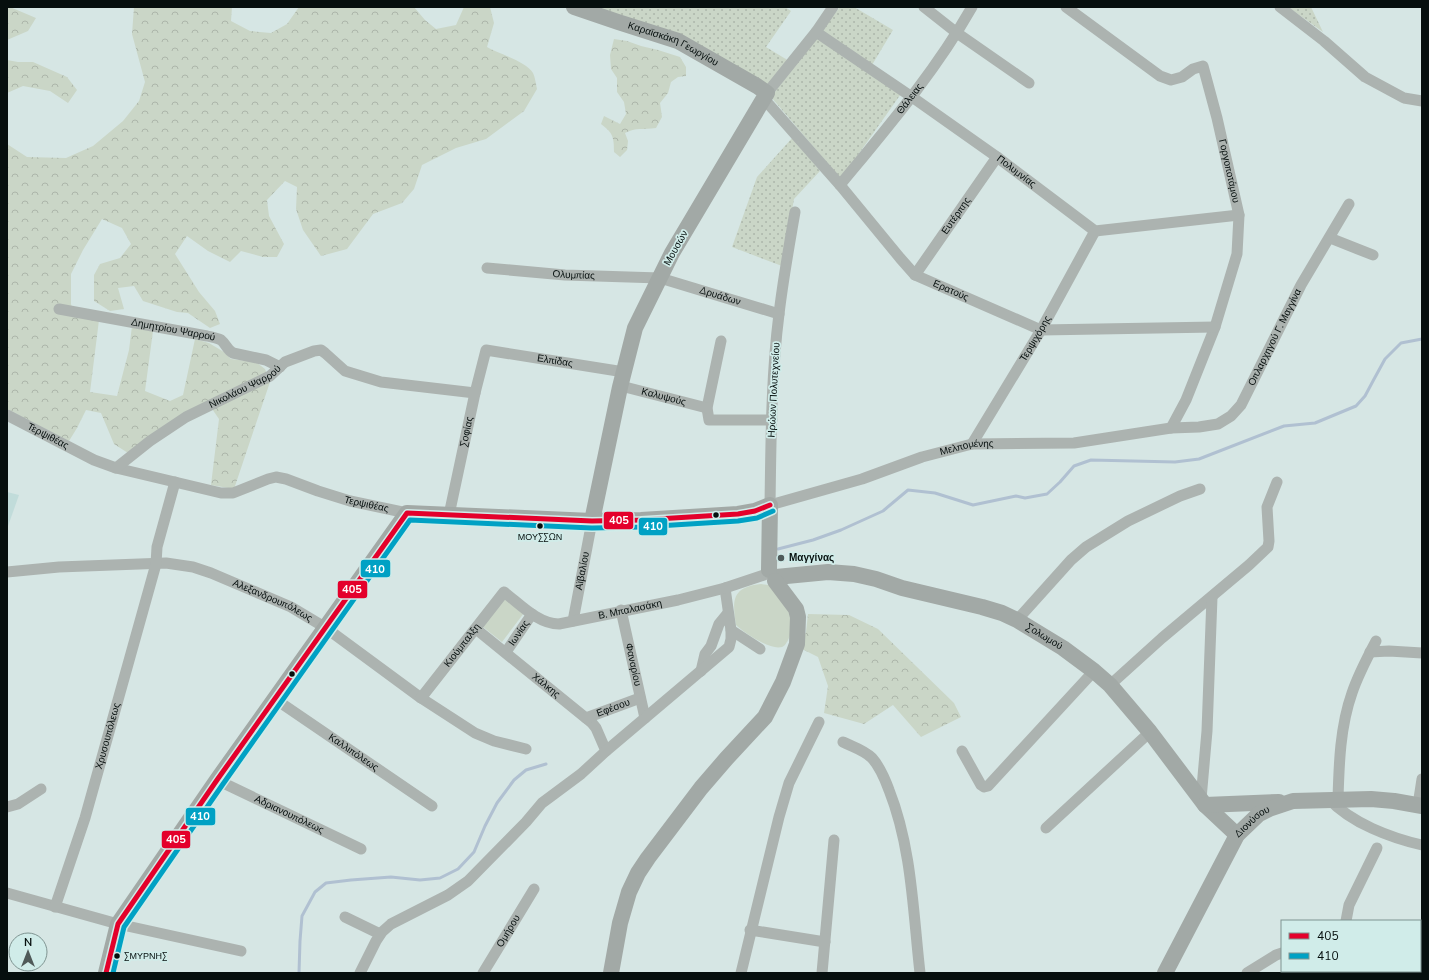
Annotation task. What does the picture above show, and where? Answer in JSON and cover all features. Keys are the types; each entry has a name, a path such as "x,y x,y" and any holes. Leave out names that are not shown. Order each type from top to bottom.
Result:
{"street":[{"name":"Καραϊσκάκη Γεωργίου","path":"574,7 678,40 757,86 765,96"},
{"name":"Μουσών","path":"592,521 622,379 635,328 672,253 765,96 816,32 833,7"},
{"path":"924,7 957,33 1029,83"},
{"name":"Θάλειας","path":"840,185 912,97 957,33 972,7"},
{"name":"Γοργοποτάμου","path":"1066,7 1160,76 1171,80 1182,77 1193,69 1203,66 1217,118 1239,215 1237,254 1215,327 1186,400 1171,428"},
{"path":"1280,7 1324,41 1365,77 1404,98 1422,101"},
{"name":"Πολυμνίας","path":"816,32 912,97 1095,231"},
{"name":"Ερατούς","path":"765,96 915,275 1041,330 1215,327"},
{"name":"Ευτέρπης","path":"915,275 997,158"},
{"name":"Οπλαρχηγού Γ. Μαγγίνα","path":"1171,428 1199,427 1218,424 1231,416 1240,405 1301,285 1349,204"},
{"name":"Ηρώων Πολυτεχνείου","path":"771,576 770,505 772,420 776,352 779,314 795,212"},
{"path":"1095,231 1239,215"},
{"name":"Τερψιχόρης","path":"972,444 1041,330 1095,231"},
{"path":"1330,238 1373,255"},
{"name":"Ολυμπίας","path":"487,268 565,275 660,278"},
{"name":"Δρυάδων","path":"660,278 779,314"},
{"name":"Δημητρίου Ψαρρού","path":"59,309 207,336 220,340 228,350 233,353 266,360 280,367"},
{"path":"721,341 707,408 709,420 772,420"},
{"name":"Νικολάου Ψαρρού","path":"116,468 150,441 186,417 270,376 285,362 314,351 321,350 345,371 381,382 475,393"},
{"name":"Ελπίδας","path":"486,350 622,379"},
{"name":"Σοφίας","path":"449,515 475,393 486,350"},
{"name":"Καλυψούς","path":"622,379 707,408"},
{"name":"Τερψιθέας","path":"7,417 94,460 116,468 221,493 233,493 276,477 350,501 407,513 592,521 641,520 738,514 755,511 770,505"},
{"name":"Μελπομένης","path":"770,505 862,479 922,457 972,444 1074,443 1171,428"},
{"name":"Χρυσουπόλεως","path":"56,907 85,818 156,564 157,547 175,482"},
{"path":"1110,685 1268,547 1267,508 1277,482"},
{"path":"1017,620 1071,560 1086,547 1128,521 1180,496 1200,489"},
{"path":"106,973 118,924 217,780 407,513"},
{"name":"Αϊβαλίου","path":"573,621 592,521"},
{"name":"Αλεξανδρουπόλεως","path":"7,572 59,567 180,564 211,573 291,607 326,628 420,698 475,733 509,746 526,749"},
{"name":"Σολωμού","path":"771,576 828,572 854,574 876,579 902,588 1002,613 1017,620 1063,648 1110,685 1150,732 1203,802 1237,835"},
{"path":"611,973 620,923 629,892 638,873 701,788 765,717 798,644 798,617 796,609 771,576"},
{"name":"Β. Μπαλασάκη","path":"504,592 532,614 546,622 553,624 678,600 771,576"},
{"path":"360,973 380,934 391,924 438,900 468,881 526,822 542,803 581,774 729,647 731,630 725,588"},
{"name":"Κιούμπαλξη","path":"420,698 504,592"},
{"path":"1212,597 1203,802 1293,801"},
{"name":"Φαναρίου","path":"621,610 645,718"},
{"path":"701,671 705,654 711,646 719,624 728,613"},
{"name":"Ιωνίας","path":"506,652 532,614"},
{"name":"Χάλκης","path":"476,629 586,718 596,728 606,751"},
{"path":"731,630 760,648"},
{"path":"1376,641 1357,679 1347,709 1333,799 1336,808 1346,815 1384,834 1422,845"},
{"path":"1370,652 1389,650 1422,653"},
{"path":"962,751 981,785 984,787 988,786 1094,671"},
{"name":"Εφέσου","path":"586,718 640,698"},
{"name":"Καλλιπόλεως","path":"275,699 432,806"},
{"path":"741,973 750,930 789,783 819,722"},
{"path":"1046,828 1150,732"},
{"path":"843,742 863,751 872,758 883,774 895,806 905,843 920,973"},
{"path":"1420,805 1422,779"},
{"name":"Αδριανουπόλεως","path":"217,780 361,849"},
{"path":"7,807 18,804 41,789"},
{"name":"Διονύσου","path":"1165,973 1237,835 1259,814 1293,801 1333,799 1388,800 1420,805"},
{"path":"822,973 834,840"},
{"path":"1346,920 1349,905 1377,848"},
{"name":"Ομήρου","path":"483,973 534,889"},
{"path":"7,893 118,924 241,951"},
{"path":"345,917 380,934"},
{"path":"750,930 825,942"},
{"path":"1247,973 1281,953"}],"shaded area":[{"path":"7,492 19,495 7,529"}],"green space":[{"path":"7,7 36,18 28,31 7,40"},
{"path":"134,7 232,7 231,21 250,31 271,33 287,24 299,7 414,7 425,20 436,29 456,25 464,7 490,7 494,23 487,47 512,58 530,69 533,73 537,89 524,111 486,139 456,148 422,165 414,189 402,203 373,214 347,249 321,256 303,230 296,209 297,187 285,181 267,200 269,216 284,244 277,257 263,257 241,251 230,262 208,251 187,236 175,254 199,292 215,311 220,324 210,328 188,313 177,312 143,301 134,286 118,288 124,309 110,311 94,301 94,275 100,264 120,258 131,244 122,228 102,219 83,250 71,274 71,304 75,317 99,320 90,392 117,396 129,350 132,326 153,331 145,391 170,401 183,395 195,339 209,343 224,352 231,359 256,362 265,369 270,382 234,489 211,485 219,419 208,403 128,453 114,444 101,413 86,410 69,441 7,409 7,144 27,157 66,158 93,146 123,121 139,101 145,82 132,34"},
{"path":"594,7 785,7 791,11 766,47 789,61 768,86"},
{"path":"840,7 854,7 893,30 869,70 903,91 841,179 771,97"},
{"path":"1288,7 1311,7 1323,32"},
{"path":"614,39 627,41 680,57 686,67 686,76 678,77 671,82 668,93 660,103 662,117 656,128 636,129 625,133 628,141 627,150 620,157 614,152 612,136 601,124 604,116 620,124 626,114 624,102 617,92 617,78 611,69 610,55"},
{"path":"7,60 33,62 67,77 77,90 68,103 50,91 23,86 7,93"},
{"path":"793,137 820,171 794,199 782,266 732,247 757,177"},
{"path":"761,584 769,585 794,606 790,636 785,645 781,647 767,645 736,625 734,608 736,596 744,588"},
{"path":"505,598 524,613 502,642 483,627"},
{"path":"808,614 849,615 878,629 954,703 961,717 921,737 893,705 864,724 824,713 828,686 818,657 800,648 806,632"}],"waterway":[{"path":"778,549 813,540 841,530 883,511 908,490 935,493 973,505 1016,496 1025,498 1047,494 1074,466 1091,460 1175,462 1199,459 1284,426 1315,423 1356,406 1365,396 1385,359 1401,343 1422,339"},
{"path":"299,973 302,916 315,892 326,883 391,877 420,880 440,878 458,869 474,852 497,803 514,780 526,770 546,764"}],"transit line":[{"name":"405","path":"106,973 118,924 217,780 407,513 592,521 641,520 738,514 755,511 770,505"},
{"name":"410","path":"113,973 124,927 223,784 410,520 592,528 641,527 738,521 757,518 773,511"}],"place":[{"name":"ΜΟΥΣΣΩΝ","path":"540,526"},
{"name":"Μαγγίνας","path":"781,558"},
{"name":"ΣΜΥΡΝΗΣ","path":"117,956"}]}
